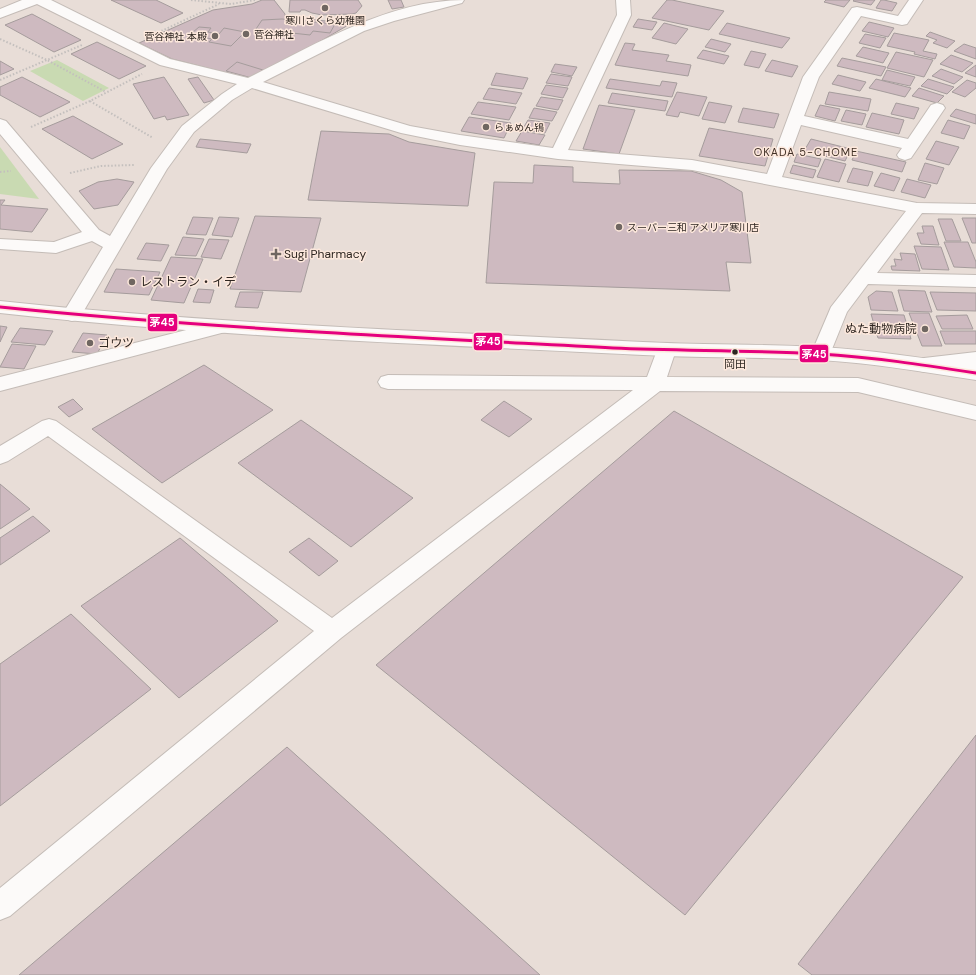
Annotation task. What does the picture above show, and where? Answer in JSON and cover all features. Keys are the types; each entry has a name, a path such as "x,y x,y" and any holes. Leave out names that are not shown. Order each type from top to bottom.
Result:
{"street":[{"path":"0,14 34,0"},
{"path":"40,0 165,62 250,83 407,130 460,140 558,154 692,165 917,208 976,209"},
{"path":"72,315 158,168 188,129 227,97 250,83 359,28 415,5 457,0"},
{"path":"558,154 624,15 623,0"},
{"path":"773,180 811,77 857,10 902,21 916,0"},
{"path":"796,119 908,150 937,108"},
{"path":"0,124 93,234 113,245"},
{"path":"821,354 838,311 917,208"},
{"path":"0,244 56,248 93,234"},
{"path":"862,278 976,280"},
{"path":"0,307 72,315 222,327 666,350 821,354 924,365 976,373"},
{"path":"0,384 222,327"},
{"path":"0,906 332,630 655,384 666,350"},
{"path":"924,365 976,359"},
{"path":"388,382 858,385 975,413"},
{"path":"0,456 49,426 332,630"}],"path":[{"path":"192,0 219,4 240,4 255,0"},
{"path":"131,45 219,4"},
{"path":"0,80 107,34"},
{"path":"0,39 47,60 106,92"},
{"path":"25,130 90,101 165,62"},
{"path":"90,101 172,150"},
{"path":"48,180 82,169 101,166 133,165 158,168"}],"green space":[{"path":"57,60 109,88 83,101 30,71"},
{"path":"0,147 39,199 0,194"}],"building":[{"path":"111,0 156,0 183,13 161,23"},
{"name":"菅谷神社","path":"262,0 274,0 285,16 350,24 254,80 172,59 139,43 213,10 252,4"},
{"name":"寒川さくら幼稚園","path":"290,0 358,0 362,6 356,13 352,14 322,15 305,10 301,10 300,12 289,12"},
{"path":"388,0 401,0 404,7 392,9"},
{"path":"667,0 724,11 709,30 652,18"},
{"path":"826,0 850,0 844,7 824,2"},
{"path":"875,0 871,5 853,1"},
{"path":"881,0 897,3 892,11 876,8"},
{"path":"32,14 81,40 54,52 5,25"},
{"path":"282,19 335,24 330,33 313,31 310,35 256,29 262,20"},
{"path":"638,19 657,22 652,30 633,27"},
{"path":"869,22 894,28 888,37 862,31"},
{"path":"664,23 688,29 676,44 652,38"},
{"path":"727,23 790,38 782,48 719,34"},
{"name":"菅谷神社 本殿","path":"199,27 211,28 208,32 219,34 224,28 245,32 231,46 209,42 212,39 202,37 199,40 186,38"},
{"path":"930,32 955,41 947,48 933,43 937,40 926,36"},
{"path":"894,33 929,40 923,51 937,54 935,59 914,54 915,52 887,46"},
{"path":"865,34 886,38 880,48 859,43"},
{"path":"711,39 731,44 725,52 705,47"},
{"path":"97,42 146,66 119,79 71,54"},
{"path":"625,43 635,44 632,50 669,55 666,61 691,65 688,76 615,65"},
{"path":"964,44 976,48 976,59 954,51"},
{"path":"863,47 889,53 883,63 856,56"},
{"path":"703,50 729,56 724,64 697,58"},
{"path":"751,51 766,54 759,68 744,65"},
{"path":"896,52 933,60 924,77 887,68"},
{"path":"951,55 973,63 962,72 940,64"},
{"path":"842,58 886,67 881,76 837,66"},
{"path":"772,60 798,66 792,77 765,71"},
{"path":"0,61 14,69 0,75"},
{"path":"237,62 263,70 252,78 226,71"},
{"path":"555,64 577,67 572,76 551,72"},
{"path":"976,65 976,77 965,73"},
{"path":"941,69 963,77 954,84 932,76"},
{"path":"887,70 915,77 910,86 882,80"},
{"path":"496,73 528,78 523,89 491,85"},
{"path":"551,74 572,77 568,86 546,83"},
{"path":"838,75 866,82 860,91 832,84"},
{"path":"22,77 70,102 40,117 0,95 0,87"},
{"path":"164,77 189,115 167,120 165,116 154,119 133,84"},
{"path":"198,77 214,100 204,103 188,79"},
{"path":"610,79 660,86 662,81 677,83 672,97 606,88"},
{"path":"876,79 911,88 905,97 869,88"},
{"path":"928,79 954,87 947,94 921,86"},
{"path":"967,80 976,83 976,88 965,97 952,92"},
{"path":"546,85 568,88 563,98 541,94"},
{"path":"489,88 522,93 516,104 483,99"},
{"path":"919,88 944,96 937,103 912,96"},
{"path":"677,92 707,97 699,116 680,112 678,117 666,115"},
{"path":"829,92 871,99 868,111 825,104"},
{"path":"612,93 668,101 665,111 608,103"},
{"path":"541,97 563,100 558,110 536,106"},
{"path":"478,102 516,107 509,120 471,114"},
{"path":"709,102 732,106 725,123 702,119"},
{"path":"896,103 919,108 914,119 891,114"},
{"path":"599,105 635,110 619,154 583,149"},
{"path":"820,105 840,109 835,121 815,116"},
{"path":"534,108 557,112 552,121 529,118"},
{"path":"743,108 779,114 774,128 738,122"},
{"path":"956,109 976,115 976,124 950,116"},
{"path":"846,110 866,114 862,125 841,121"},
{"path":"872,113 904,120 899,134 866,127"},
{"path":"73,116 123,144 92,159 42,129"},
{"name":"らぁめん鴇","path":"469,117 511,123 504,138 461,131"},
{"path":"528,120 550,123 545,133 522,130"},
{"path":"948,120 970,126 964,139 941,133"},
{"path":"709,128 773,139 765,166 699,156"},
{"path":"321,131 389,134 409,142 475,153 468,206 308,200"},
{"path":"522,131 545,135 539,145 516,141"},
{"path":"200,139 251,144 247,153 196,147"},
{"path":"811,139 851,149 845,161 804,151"},
{"path":"936,141 959,147 949,165 926,159"},
{"path":"856,151 906,162 902,172 852,160"},
{"path":"797,154 821,159 818,167 794,162"},
{"path":"825,159 846,164 839,182 817,177"},
{"path":"925,163 944,168 937,184 918,180"},
{"name":"スーパー三和 アメリア寒川店","path":"534,165 573,167 573,182 620,184 619,170 691,171 721,180 742,192 751,263 726,262 730,291 486,283 494,182 533,183"},
{"path":"793,165 816,170 813,178 790,173"},
{"path":"853,168 873,172 868,186 847,182"},
{"path":"881,173 900,178 894,191 874,186"},
{"path":"117,179 134,182 118,205 94,209 79,191 98,182"},
{"path":"907,179 931,185 925,198 901,192"},
{"path":"0,200 5,200 1,205 48,209 32,232 0,229"},
{"name":"Sugi Pharmacy","path":"255,216 321,218 301,292 230,289"},
{"path":"193,217 213,218 206,235 186,234"},
{"path":"219,217 239,218 232,237 212,235"},
{"path":"962,218 976,218 976,243 972,243"},
{"path":"938,219 952,219 961,241 946,241"},
{"path":"922,226 933,226 939,245 921,244 917,233 924,233"},
{"path":"183,237 204,239 196,256 175,255"},
{"path":"209,239 229,240 221,259 201,257"},
{"path":"944,242 968,242 976,262 976,268 954,267"},
{"path":"146,243 169,245 161,261 137,259"},
{"path":"914,246 941,247 949,270 922,269"},
{"path":"900,253 915,254 920,271 892,270 891,266 896,266 894,259 902,260"},
{"path":"171,257 203,259 184,303 151,300"},
{"name":"レストラン・イデ","path":"116,269 160,272 149,295 104,292"},
{"path":"198,289 214,290 210,303 193,302"},
{"path":"898,290 925,291 932,312 904,311"},
{"path":"876,291 892,292 898,311 871,310 868,297"},
{"path":"240,292 263,292 258,308 235,307"},
{"path":"930,292 976,293 976,311 937,310"},
{"name":"ぬた動物病院","path":"909,313 929,313 942,346 922,346"},
{"path":"871,314 904,315 911,339 878,338"},
{"path":"967,315 973,329 942,329 936,316"},
{"path":"0,326 7,327 0,342"},
{"path":"20,328 53,331 45,345 11,342"},
{"path":"940,331 976,331 976,344 945,344"},
{"name":"ゴウツ","path":"83,333 107,335 97,354 72,352"},
{"path":"12,344 36,346 24,369 0,367"},
{"path":"204,365 273,410 162,483 92,429"},
{"path":"73,399 83,409 69,417 58,407"},
{"path":"504,401 532,419 509,437 481,420"},
{"path":"674,411 963,577 685,915 376,665"},
{"path":"301,420 413,498 351,547 238,463"},
{"path":"0,484 30,509 0,529"},
{"path":"33,516 50,531 0,565 0,538"},
{"path":"180,538 278,621 179,698 81,606"},
{"path":"309,538 338,561 319,576 289,552"},
{"path":"71,614 151,689 0,806 0,664"},
{"path":"976,735 976,975 812,975 798,964"},
{"path":"287,747 540,975 19,975"}],"transit line":[{"name":"茅45","path":"0,307 160,322 321,333 665,350 840,355 918,364 976,373"}],"place":[{"name":"寒川さくら幼稚園","path":"325,8"},
{"name":"菅谷神社","path":"246,34"},
{"name":"菅谷神社 本殿","path":"215,36"},
{"name":"らぁめん鴇","path":"486,127"},
{"name":"スーパー三和 アメリア寒川店","path":"619,227"},
{"name":"Sugi Pharmacy","path":"276,254"},
{"name":"レストラン・イデ","path":"132,282"},
{"name":"ぬた動物病院","path":"925,329"},
{"name":"ゴウツ","path":"90,343"},
{"name":"岡田","path":"735,352"}],"district":[{"name":"OKADA 5-CHOME","path":"806,152"}]}
